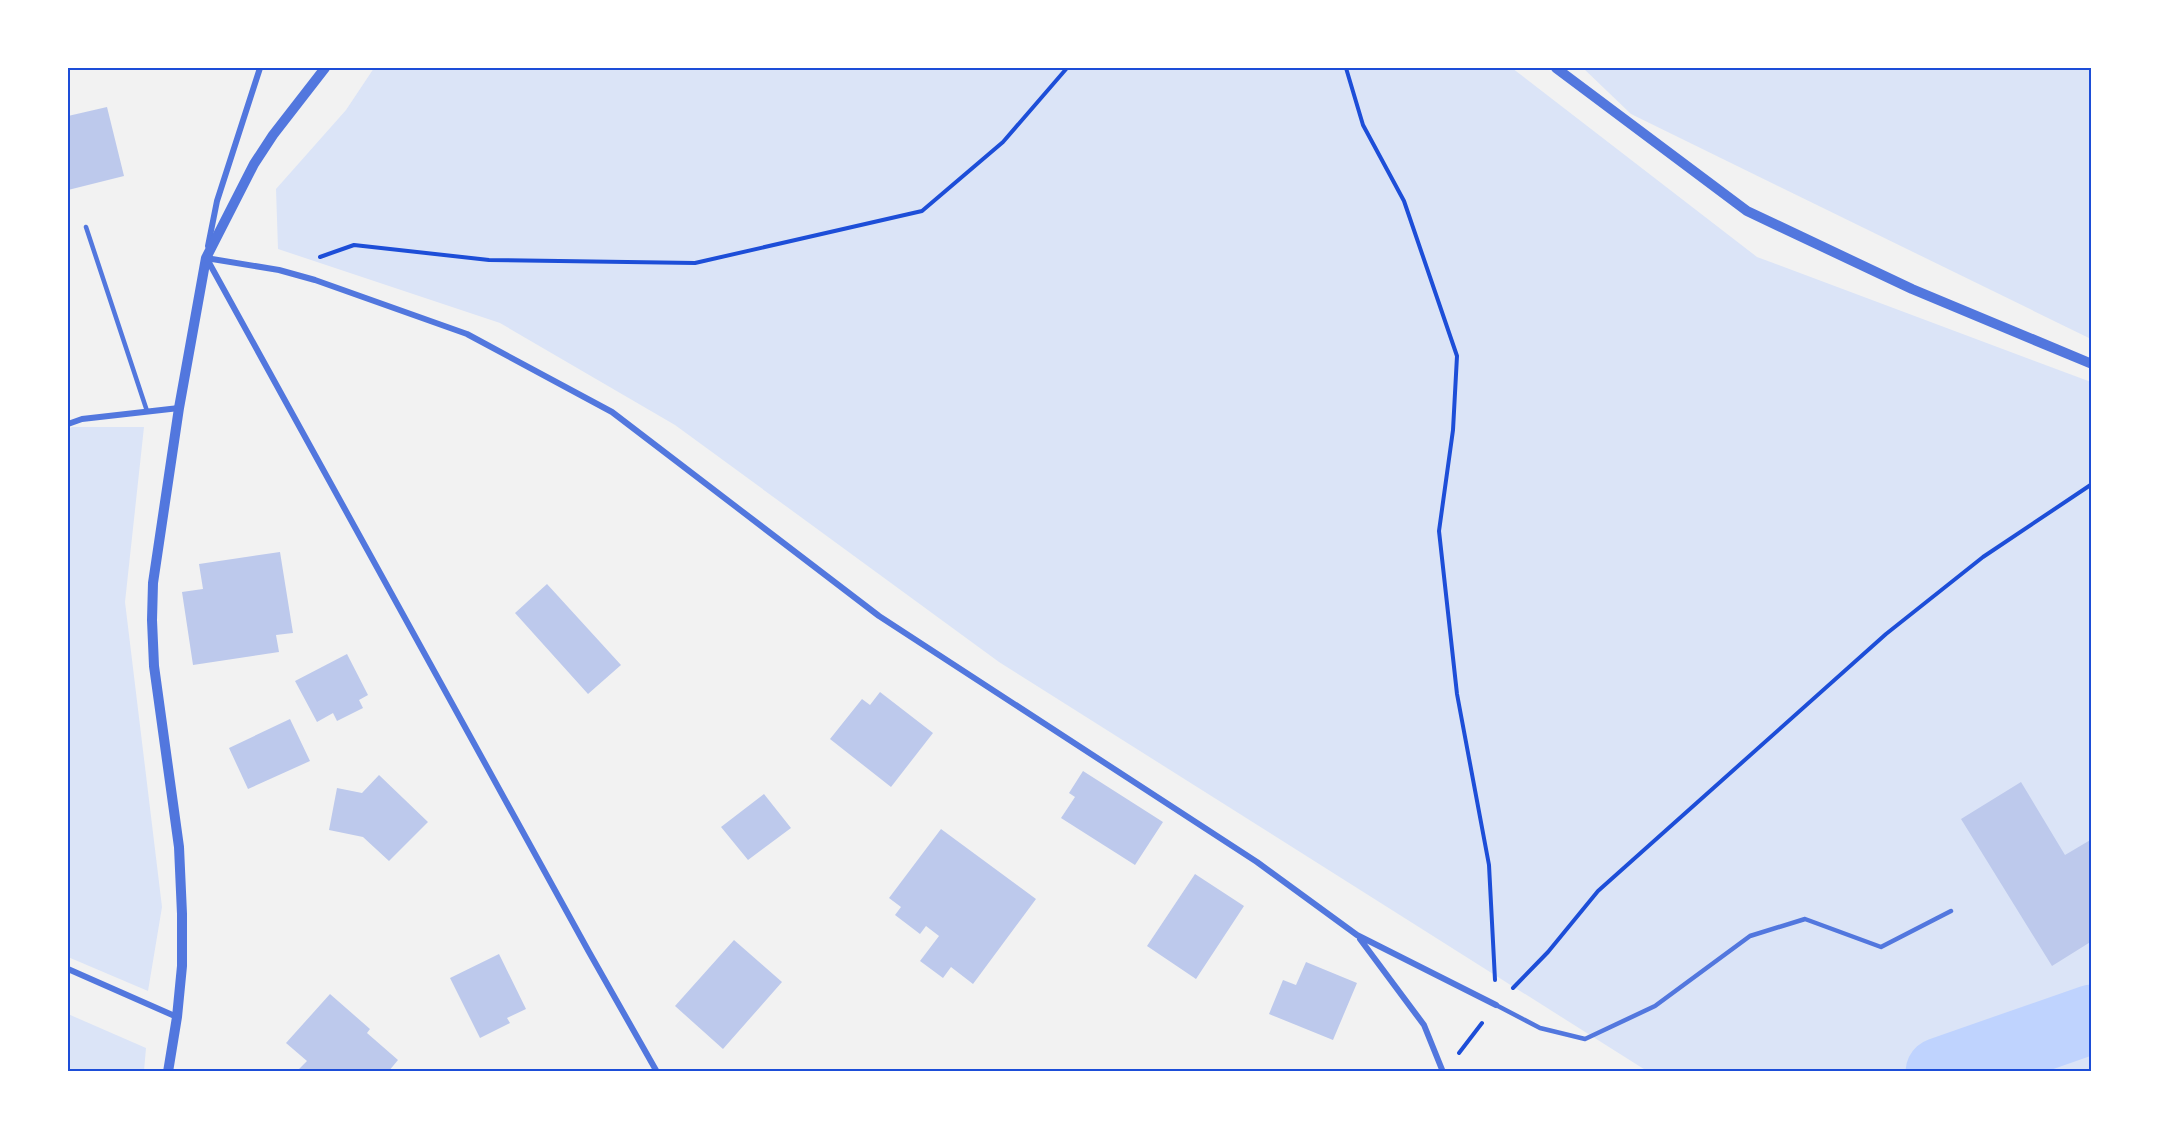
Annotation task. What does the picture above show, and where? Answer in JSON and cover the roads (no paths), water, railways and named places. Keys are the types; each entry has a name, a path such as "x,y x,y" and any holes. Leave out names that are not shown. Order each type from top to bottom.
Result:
{"street":[{"path":"168,1071 182,966 179,848 154,666 153,583 179,408 216,201 260,68"},
{"path":"206,258 254,164 273,135 325,68"},
{"path":"1556,68 1748,211 1912,289 2091,364"},
{"path":"206,258 279,270 315,280 467,334 612,412 879,616 1257,862 1357,935 1496,1005"},
{"path":"206,258 657,1071"},
{"path":"68,423 82,419 179,408"},
{"path":"1357,935 1375,956 1424,1025 1444,1071"},
{"path":"68,969 177,1017"}],"lane":[{"path":"86,227 147,411"},
{"path":"1496,1005 1540,1028 1585,1039 1655,1006 1750,936 1805,919 1881,946 1951,911"}],"waterway":[{"path":"1940,1072 2092,1019"}]}
